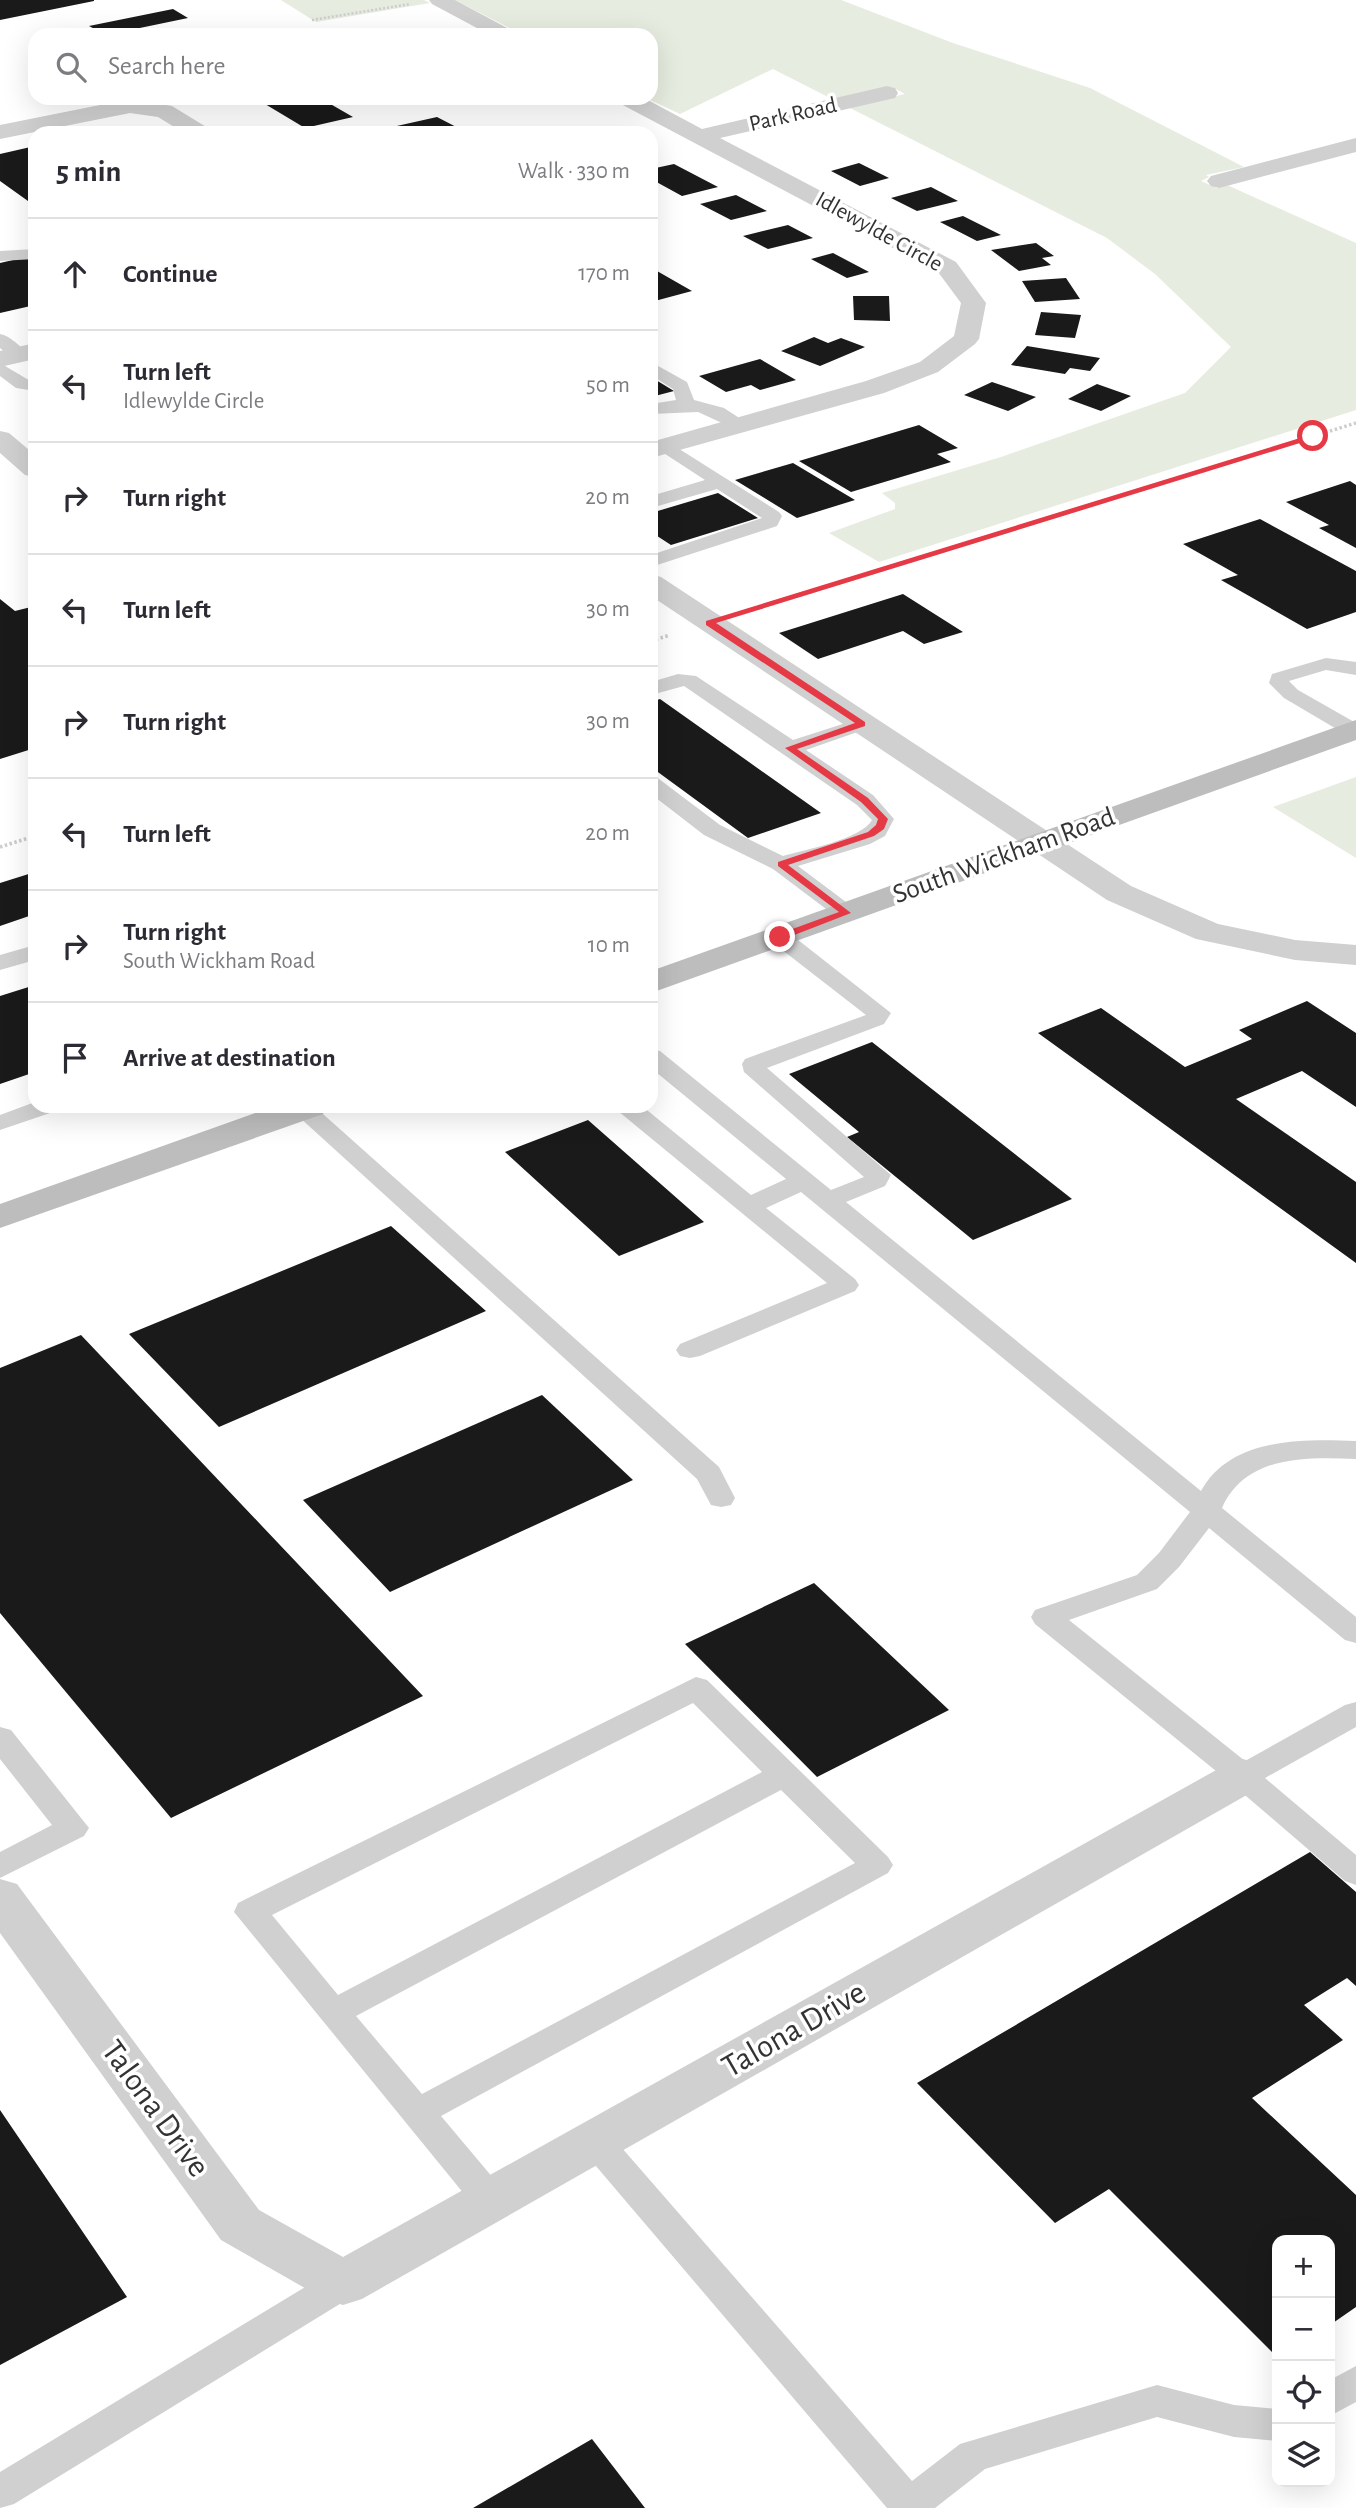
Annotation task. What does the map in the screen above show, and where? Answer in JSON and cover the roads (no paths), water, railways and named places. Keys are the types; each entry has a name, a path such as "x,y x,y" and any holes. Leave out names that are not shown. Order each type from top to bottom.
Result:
{"main road":[{"name":"South Wickham Road","path":"658,981 1354,729"},
{"path":"0,1217 287,1113"}],"street":[{"path":"429,1 490,28"},
{"name":"Park Road","path":"699,136 887,93"},
{"name":"Idlewylde Circle","path":"640,105 947,267 974,303 966,339 929,367 875,387 658,448"},
{"path":"30,126 130,106 164,111 189,126"},
{"path":"0,132 28,126"},
{"path":"1219,181 1356,145"},
{"path":"0,439 28,462"},
{"path":"658,588 1119,893 1208,932 1295,950 1356,955"},
{"name":"Talona Drive","path":"0,1897 240,2225 343,2283 1243,1776"}],"lane":[{"path":"0,256 28,254"},
{"path":"11,354 22,384 28,385"},
{"path":"658,371 681,386 686,403"},
{"path":"658,409 686,403 723,414 741,425"},
{"path":"658,448 720,482 772,516 770,522 658,559"},
{"path":"658,500 720,482"},
{"path":"1354,729 1291,694 1279,683 1279,678 1325,662 1341,663 1356,669"},
{"path":"658,687 678,680 689,680 865,800 883,819 881,827 871,834 781,864"},
{"path":"790,748 862,724"},
{"path":"658,789 712,830 781,864 846,913"},
{"path":"780,937 879,1013 876,1019 754,1064 756,1072 878,1175 876,1181 828,1200"},
{"path":"0,963 28,953"},
{"path":"658,1062 1356,1633"},
{"path":"0,1123 28,1113"},
{"path":"311,1113 709,1474 721,1498"},
{"path":"635,1113 846,1285 690,1350"},
{"path":"748,1206 803,1181"},
{"path":"1356,1450 1308,1448 1264,1455 1237,1470 1216,1489 1206,1511 1169,1560 1147,1581 1046,1617 1243,1776 1356,1873"},
{"path":"417,2113 877,1865 696,1688 250,1912 333,2013 417,2113 491,2201"},
{"path":"1243,1776 1356,1713"},
{"path":"0,1738 73,1828 0,1866"},
{"path":"333,2013 784,1774"},
{"path":"596,2142 909,2506 973,2456 1157,2401 1234,2421 1272,2425"},
{"name":"Talona Drive","path":"0,2492 343,2283"},
{"path":"1335,2397 1356,2382"}]}
